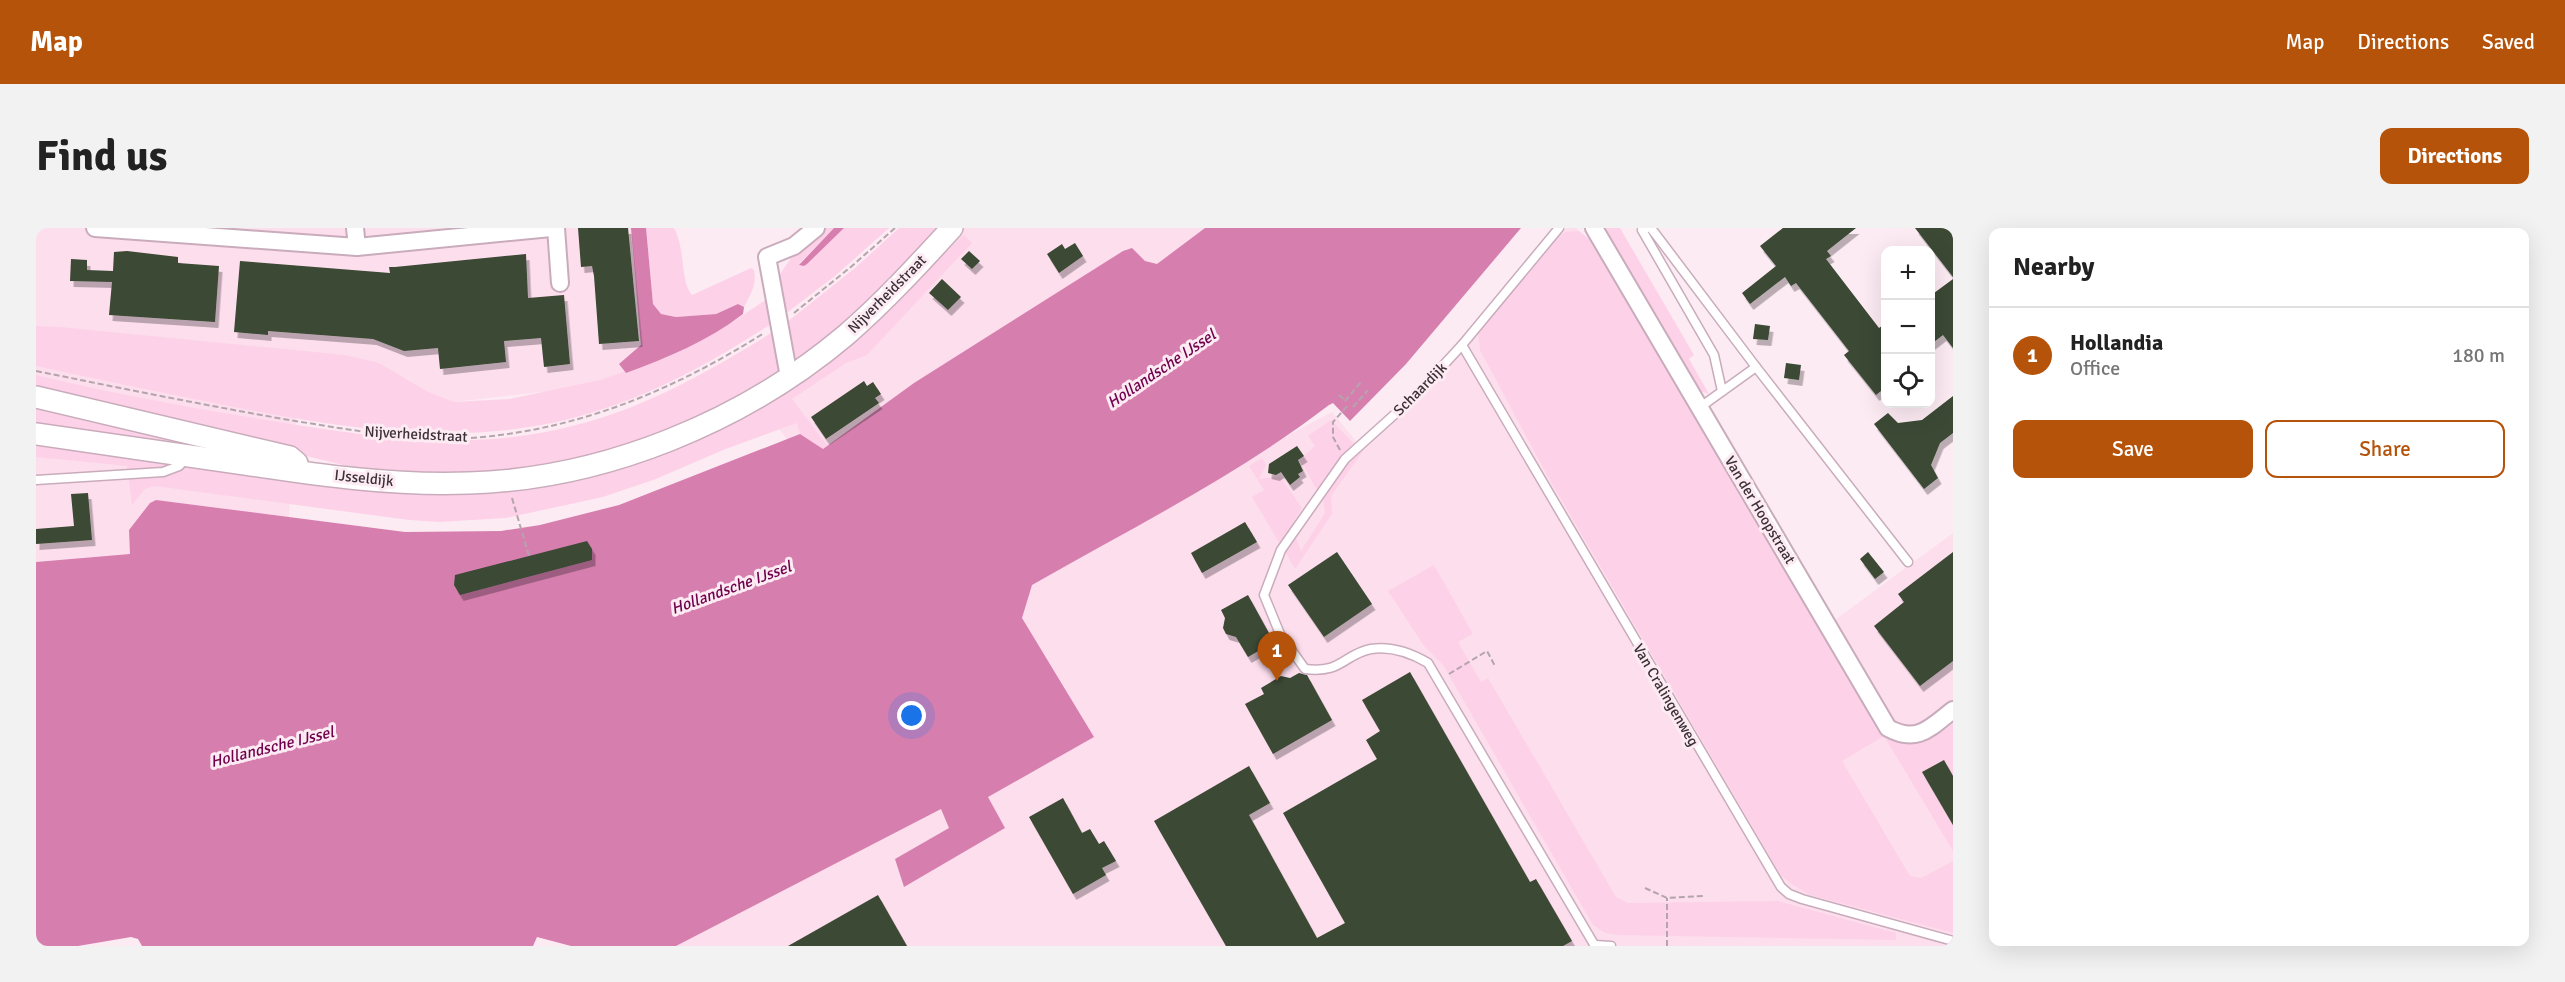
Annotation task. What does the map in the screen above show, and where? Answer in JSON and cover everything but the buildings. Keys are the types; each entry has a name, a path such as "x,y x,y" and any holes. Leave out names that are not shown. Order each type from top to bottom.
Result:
{"street":[{"path":"95,228 357,247 551,228"},
{"path":"355,228 357,247"},
{"path":"556,228 560,283"},
{"path":"789,377 766,257 794,246 816,228"},
{"name":"Nijverheidstraat","path":"688,431 739,406 789,377 844,336 872,311 952,228"},
{"name":"Van der Hoopstraat","path":"1594,228 1888,728 1902,736 1923,733 1953,710"},
{"path":"36,397 290,457 295,460 300,472"},
{"name":"IJsseldijk","path":"36,434 300,472 409,482 507,481 600,462 688,431"}],"lane":[{"name":"Schaardijk","path":"1559,228 1462,345 1414,396 1345,459 1281,550 1264,595 1280,634 1305,669 1321,671 1333,668 1370,649 1409,651 1428,663 1595,945"},
{"path":"1647,228 1642,230 1714,355 1722,391"},
{"path":"1651,228 1908,562"},
{"name":"Van Cralingenweg","path":"1462,345 1781,887 1789,894 1802,899 1953,941"},
{"path":"1699,408 1756,367"},
{"path":"36,480 163,472 179,466 190,456"},
{"path":"1595,945 1611,946"}],"path":[{"name":"Nijverheidstraat","path":"36,371 169,399 344,429 399,436 481,437 566,423 634,402 693,375 778,325 852,266 895,228"},
{"path":"1345,401 1361,382"},
{"path":"1339,395 1354,408 1368,390"},
{"path":"1345,459 1335,442 1333,422 1349,404"},
{"path":"507,481 529,556"},
{"path":"1448,674 1487,651 1495,666"},
{"path":"1645,888 1667,898 1703,896"},
{"path":"1667,898 1667,946"}],"shaded area":[{"path":"36,228 661,228 671,291 651,368 601,385 454,402 301,355 286,554 36,569"},
{"path":"646,228 674,228 680,246 686,282 692,295 751,268 754,270 754,284 744,307 738,304 716,314 676,317 661,314 653,304"},
{"path":"824,228 834,228 800,263 804,266 844,228 889,228 835,276 780,318 776,280 793,255"},
{"path":"899,228 941,228 863,311 799,362 793,361 782,326 855,268"},
{"path":"964,228 1233,228 815,478 758,400 854,351"},
{"path":"1559,228 1577,228 1828,625 1953,533 1953,946 650,946 1010,615 1023,575 1332,412 1356,441 1362,439 1461,346"},
{"path":"1601,228 1620,228 1694,355 1689,359 1709,394 1697,390"},
{"path":"1579,231 1593,242 1873,717 1904,732 1922,736 1942,731 1953,724 1953,851 1884,736 1842,761 1910,876 1921,878 1953,861 1953,933 1810,895 1780,874 1548,477 1480,350 1478,332 1558,237 1565,232"},
{"path":"964,235 972,243 867,355 846,363 792,399 828,446 823,449 800,434 797,423 723,450 656,479 603,497 506,518 439,522 154,486 145,489 132,505 127,466 36,457 36,442 406,494 471,493 618,464 862,328"},
{"path":"770,297 774,322 700,367 621,403 565,420 521,428 433,433 345,426 214,403 36,366 36,326 60,327 345,355 379,363 428,392 454,402 509,399 600,380 667,357 731,323"},
{"path":"776,330 783,364 779,375 701,419 614,451 511,472 383,475 36,389 36,375 183,406 354,433 433,440 512,437 552,431 594,420 642,403 710,369"},
{"path":"36,403 241,453 36,429"},
{"path":"1331,420 1355,445 1337,463 1317,490 1300,460 1315,446 1308,436"},
{"path":"1363,451 1331,496 1332,514 1295,569 1285,551 1295,535 1301,551 1325,513 1323,498 1352,459"},
{"path":"1262,458 1266,465 1259,479 1280,476 1302,508 1280,544 1252,497 1264,490 1249,466"},
{"path":"1434,565 1473,634 1458,642 1481,682 1488,678 1616,897 1628,903 1778,901 1896,933 1896,940 1617,935 1605,933 1593,925 1443,665 1424,646 1388,591"}],"water":[{"path":"631,228 646,228 653,304 661,314 676,317 716,314 738,304 744,307 743,314 701,341 626,373 619,364 641,345"},
{"path":"834,228 844,228 807,264 799,265"},
{"name":"Hollandsche IJssel","path":"1205,228 1521,228 1406,364 1350,421 1333,403 1329,405 1221,478 1032,585 1022,618 1094,737 988,797 1005,828 904,887 895,859 949,828 941,809 676,946 571,946 537,937 533,946 142,946 138,939 131,937 78,946 36,946 36,562 130,554 129,530 150,503 156,500 405,532 501,531 540,525 619,505 800,434 823,449 914,383 1123,251 1132,248 1145,261 1157,264"}],"place":[{"name":"Hollandia","path":"1277,681"}]}
